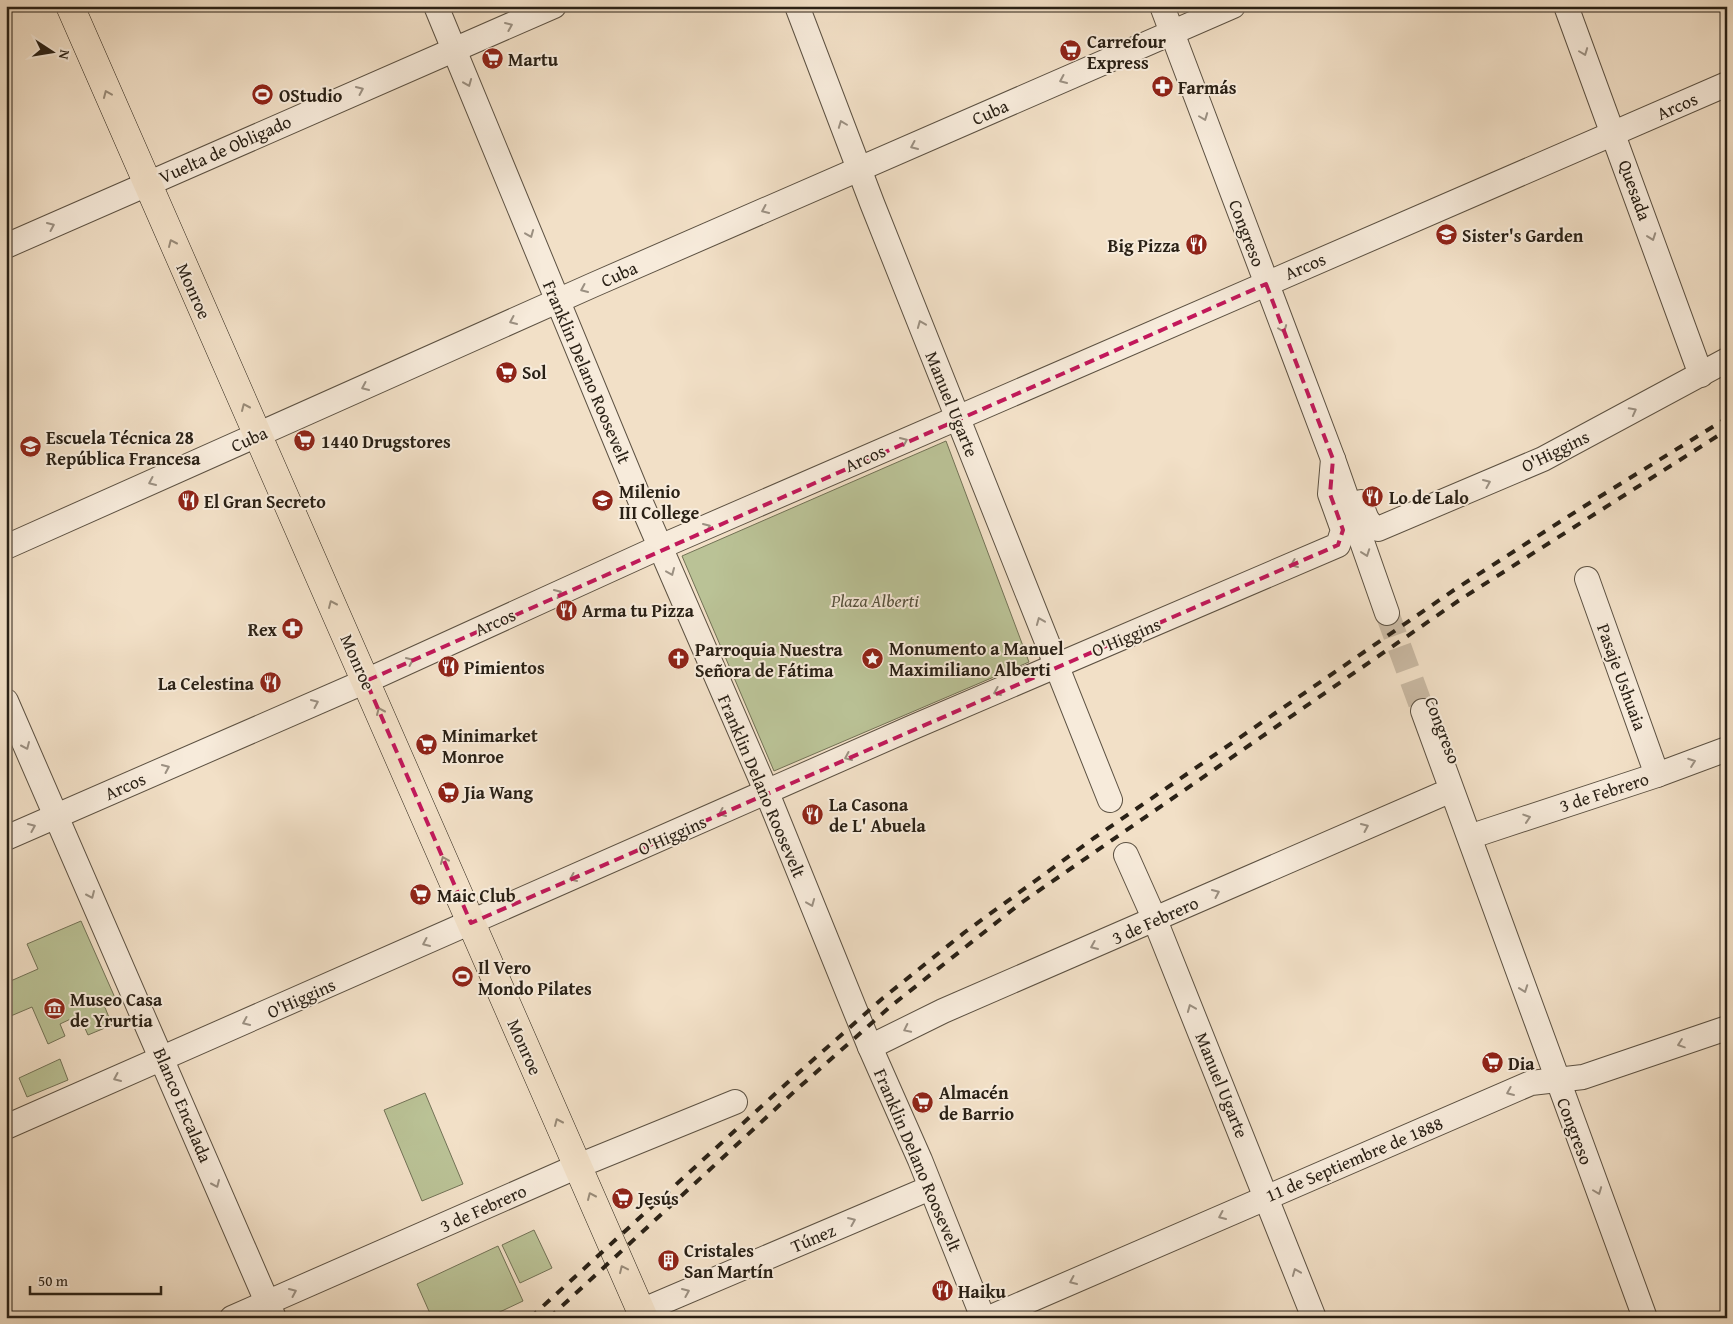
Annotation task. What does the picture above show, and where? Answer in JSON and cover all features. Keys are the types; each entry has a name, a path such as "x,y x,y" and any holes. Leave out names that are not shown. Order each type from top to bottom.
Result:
{"main road":[{"name":"Monroe","path":"70,6 146,184 643,1314"}],"street":[{"name":"Franklin Delano Roosevelt","path":"436,6 660,547 767,793 983,1318"},
{"name":"Vuelta de Obligado","path":"6,246 554,6"},
{"name":"Manuel Ugarte","path":"797,6 1110,800"},
{"name":"Congreso","path":"1162,6 1333,459 1387,613"},
{"name":"Cuba","path":"6,547 558,301 1233,6"},
{"name":"Quesada","path":"1566,6 1701,375"},
{"name":"Arcos","path":"6,838 366,681 660,547 1727,84"},
{"name":"O'Higgins","path":"1378,529 1543,459 1727,360"},
{"name":"Congreso","path":"1333,459 1356,489 1367,519 1372,527 1378,529"},
{"name":"Congreso","path":"1333,459 1330,494 1342,530 1338,545"},
{"name":"O'Higgins","path":"6,1127 911,728 1338,545"},
{"name":"Pasaje Ushuaia","path":"1587,580 1657,775"},
{"name":"Congreso","path":"1431,692 1504,906 1507,944 1484,912 1404,701 1418,698 1431,692"},
{"name":"Congreso","path":"1418,698 1556,1080 1645,1318"},
{"name":"Blanco Encalada","path":"6,701 271,1310"},
{"name":"3 de Febrero","path":"1480,833 1727,750"},
{"name":"3 de Febrero","path":"870,1047 943,1011 1440,795"},
{"name":"Manuel Ugarte","path":"1126,855 1155,920 1314,1318"},
{"name":"11 de Septiembre de 1888","path":"989,1318 1531,1083 1583,1077 1727,1028"},
{"name":"3 de Febrero","path":"232,1318 271,1310 578,1166 735,1102"},
{"name":"Túnez","path":"643,1314 930,1188"}],"highlighted area":[{"path":"1266,284 1333,459 1330,494 1343,530 1338,545 471,923 366,681"}],"green space":[{"name":"Plaza Alberti","path":"946,441 1029,662 774,771 682,556"},
{"path":"81,921 116,1000 104,1005 112,1025 88,1035 79,1015 60,1024 65,1036 48,1044 32,1007 6,1018 6,983 38,969 27,944"},
{"path":"60,1059 68,1080 27,1097 19,1078"},
{"path":"425,1093 463,1184 422,1201 384,1110"},
{"path":"534,1230 552,1268 520,1283 502,1245"},
{"path":"498,1246 523,1301 487,1318 432,1318 417,1284"}],"tunnel":[{"path":"1387,613 1423,711"}],"railway":[{"path":"530,1318 787,1083 883,998 965,932 1094,838 1454,590 1727,418"},
{"path":"549,1318 796,1090 891,1006 1021,903 1461,599 1727,430"}],"place":[{"name":"Carrefour Express","path":"1071,51"},
{"name":"Martu","path":"492,59"},
{"name":"Farmás","path":"1162,87"},
{"name":"OStudio","path":"263,95"},
{"name":"Sister's Garden","path":"1446,235"},
{"name":"Big Pizza","path":"1196,245"},
{"name":"Sol","path":"506,372"},
{"name":"1440 Drugstores","path":"305,441"},
{"name":"Escuela Técnica 28 República Francesa","path":"30,447"},
{"name":"Lo de Lalo","path":"1373,497"},
{"name":"El Gran Secreto","path":"188,501"},
{"name":"Milenio III College","path":"603,501"},
{"name":"Arma tu Pizza","path":"566,610"},
{"name":"Rex","path":"293,629"},
{"name":"Monumento a Manuel Maximiliano Alberti","path":"873,658"},
{"name":"Parroquia Nuestra Señora de Fátima","path":"679,659"},
{"name":"Pimientos","path":"448,667"},
{"name":"La Celestina","path":"270,683"},
{"name":"Minimarket Monroe","path":"426,745"},
{"name":"Jia Wang","path":"448,792"},
{"name":"La Casona de L' Abuela","path":"813,814"},
{"name":"Maic Club","path":"421,895"},
{"name":"Il Vero Mondo Pilates","path":"462,977"},
{"name":"Museo Casa de Yrurtia","path":"54,1009"},
{"name":"Dia","path":"1492,1063"},
{"name":"Almacén de Barrio","path":"923,1102"},
{"name":"Jesús","path":"622,1198"},
{"name":"Cristales San Martín","path":"668,1260"},
{"name":"Haiku","path":"942,1291"}]}
